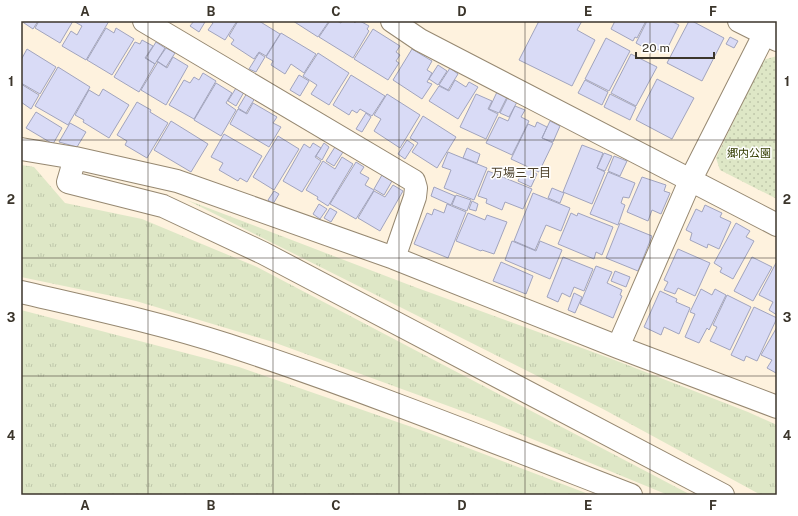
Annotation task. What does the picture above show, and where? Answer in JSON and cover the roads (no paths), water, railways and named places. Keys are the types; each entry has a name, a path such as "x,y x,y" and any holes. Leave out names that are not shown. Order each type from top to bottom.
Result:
{"street":[{"path":"144,21 414,181 416,197 394,258"},
{"path":"392,21 420,40 777,225"},
{"path":"618,347 690,181 771,32 740,21"},
{"path":"21,149 75,158 177,181 394,258 618,347 777,407"},
{"path":"75,158 68,182 163,206 263,253 723,495"},
{"path":"21,292 160,325 227,345 428,416 631,495"}],"district":[{"name":"万場三丁目","path":"521,173"}],"park label":[{"name":"郷内公園","path":"749,153"}]}
